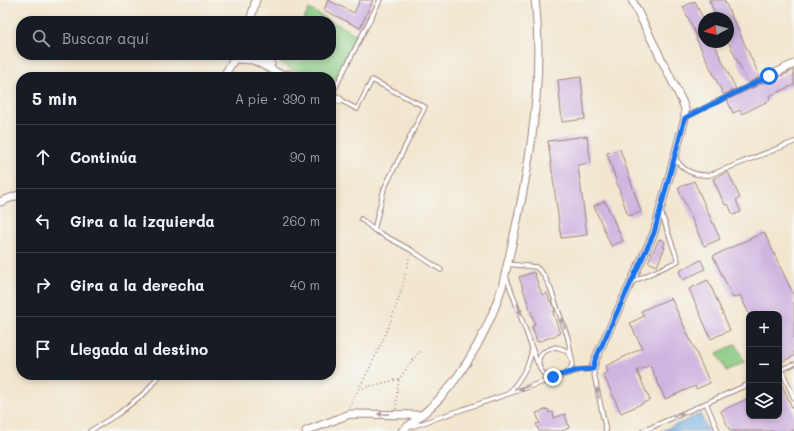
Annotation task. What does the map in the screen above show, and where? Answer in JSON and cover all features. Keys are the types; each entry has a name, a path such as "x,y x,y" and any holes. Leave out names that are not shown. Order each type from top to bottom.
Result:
{"street":[{"path":"251,16 256,0"},
{"path":"403,430 422,415 455,379 474,349 496,304 505,273 529,166 537,59 535,0"},
{"path":"593,369 595,360 650,244 661,211 685,118 685,109 682,101 632,0"},
{"path":"226,72 234,60"},
{"path":"253,60 276,72"},
{"path":"265,60 287,72"},
{"path":"769,76 794,64"},
{"path":"336,98 340,100"},
{"path":"0,202 16,196"},
{"path":"306,431 345,415 422,415"}],"lane":[{"path":"336,86 380,0"},
{"path":"685,118 769,76"},
{"path":"340,100 357,109 372,80 425,107 384,189 374,230"},
{"path":"674,156 678,164 690,173 710,175 794,142"},
{"path":"632,282 678,261 661,211"},
{"path":"361,219 374,230 411,250 441,270"},
{"path":"505,273 541,371 553,377 563,375 570,369 572,360 568,338 550,287 543,274 536,267 507,264"},
{"path":"538,364 538,357 543,352 556,347 568,352 572,360"},
{"path":"508,394 517,383 531,359 532,348"},
{"path":"782,369 794,364"},
{"path":"403,430 563,375 579,370 593,369 606,431"},
{"path":"782,374 794,398"},
{"path":"90,431 118,414 147,391 155,380"},
{"path":"643,431 746,385"},
{"path":"706,403 718,431"}],"path":[{"path":"345,415 359,389 395,308 402,288 411,250"},
{"path":"396,414 397,392 400,379 418,353 424,351"},
{"path":"359,389 400,379"}],"green space":[{"path":"309,9 322,16 306,16"},
{"path":"336,24 359,36 336,80 336,72 297,72 281,63 282,60 336,60"},
{"path":"736,344 744,362 726,371 717,353"}],"water":[{"path":"700,414 708,431 662,431"}],"building":[{"path":"328,0 354,13 360,0 373,0 360,28 324,10"},
{"path":"709,0 724,0 730,12 714,12"},
{"path":"695,1 700,12 698,12 698,42 697,37 683,7"},
{"path":"734,21 760,77 748,83 731,48 734,48"},
{"path":"701,48 716,48 736,89 723,94"},
{"path":"794,70 794,85 769,96 770,100 742,114 740,110 733,113 727,100"},
{"path":"581,77 585,119 562,122 558,80"},
{"path":"587,136 591,163 578,165 587,235 561,238 548,141"},
{"path":"620,149 641,212 628,216 607,153"},
{"path":"728,172 740,198 736,200 741,212 733,215 728,204 725,205 713,179"},
{"path":"694,181 720,239 704,246 678,188"},
{"path":"605,201 623,241 611,246 594,206"},
{"path":"764,232 794,296 794,356 782,362 782,311 748,311 740,295 733,298 713,256"},
{"path":"659,239 664,241 665,243 663,247 665,247 657,266 648,262"},
{"path":"701,260 705,269 683,280 679,271"},
{"path":"534,272 542,295 547,293 550,302 552,301 555,311 553,312 560,334 537,342 532,326 535,324 519,277"},
{"path":"708,280 730,330 711,339 689,289"},
{"path":"671,298 710,383 696,389 695,386 665,399 650,365 637,371 650,400 621,413 603,374 608,372 606,366 642,348 630,323 644,316 641,311"},
{"path":"782,385 794,412 794,431 730,431 721,411 746,399 746,419 782,419"},
{"path":"548,409 549,413 553,412 554,418 565,414 569,428 561,431 539,431 536,424 540,423 536,413"}],"route":[{"path":"553,377 579,370 593,369 593,364 650,244 661,211 685,118 769,76"}]}
